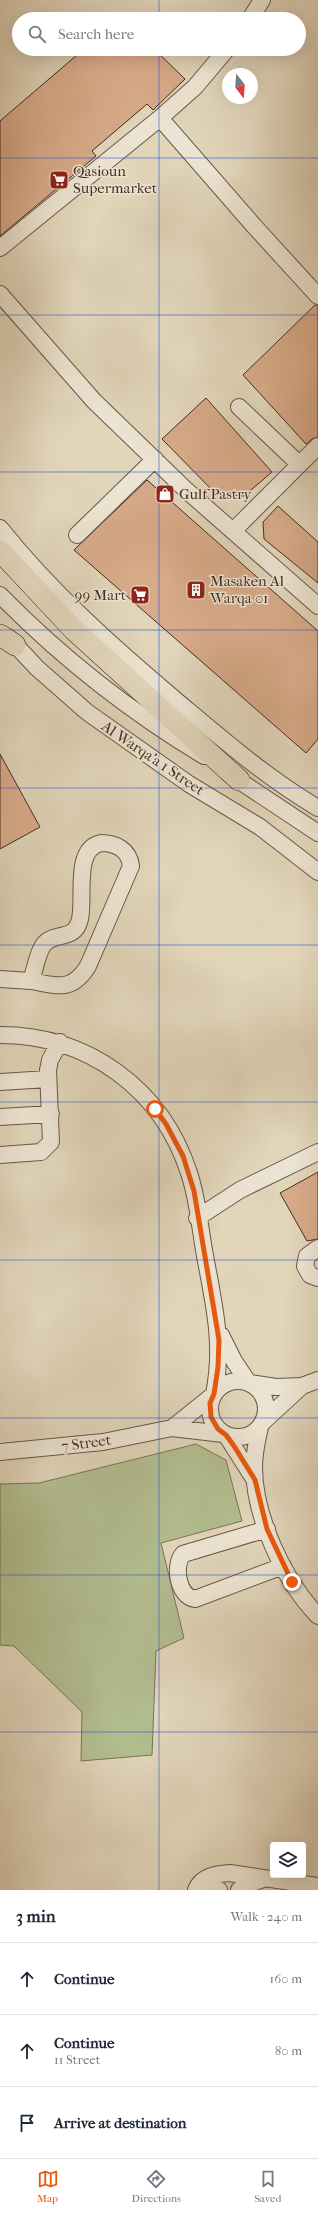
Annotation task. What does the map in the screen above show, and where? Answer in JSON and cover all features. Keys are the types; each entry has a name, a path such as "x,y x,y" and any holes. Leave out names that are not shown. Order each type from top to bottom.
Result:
{"main road":[{"path":"0,551 74,630 239,780"}],"street":[{"path":"254,12 262,0"},
{"path":"0,248 160,118 195,87 221,56"},
{"path":"160,118 254,226 318,296"},
{"path":"0,294 94,401 233,531 318,606"},
{"path":"239,407 299,464"},
{"path":"233,531 318,446"},
{"path":"77,535 155,459"},
{"path":"0,528 56,592 137,668 250,761 318,808"},
{"name":"Al Warqa'a 1 Street","path":"0,595 52,644 119,700 157,728 239,780 318,833"},
{"name":"Al Warqa'a 1 Street","path":"0,628 8,640 86,712 189,784 260,827 318,872"},
{"path":"0,979 67,985 82,976 130,871 129,856 121,848 111,844 101,843 91,847 85,854 79,922 68,935 52,938 44,944 32,981"},
{"path":"0,1035 32,1037 60,1042 84,1052 115,1070 143,1095 169,1129 183,1156 194,1191 218,1326 219,1353 213,1395 209,1410 218,1429 225,1434 255,1480"},
{"path":"0,1155 36,1153 46,1150 51,1142 51,1114 48,1079 50,1060 60,1042"},
{"path":"0,1082 48,1079"},
{"path":"0,1117 51,1114"},
{"path":"198,1218 240,1190 318,1152"},
{"path":"318,1248 307,1256 305,1266 310,1275 318,1278"},
{"path":"218,1326 231,1355 249,1383 261,1393 265,1399 266,1407 255,1454 255,1480 267,1529 283,1566 302,1597 318,1616"},
{"path":"213,1395 225,1384 232,1381 276,1387 302,1386 318,1380"},
{"path":"225,1434 240,1437 248,1436 302,1386"},
{"name":"7 Street","path":"172,1428 213,1395"},
{"name":"7 Street","path":"0,1452 103,1442 172,1428 225,1434"},
{"path":"267,1529 183,1554 178,1559 177,1566 184,1594 195,1600 283,1566"},
{"path":"196,1890 204,1879 220,1874 230,1873 318,1886"},
{"path":"239,1890 247,1884 263,1879"},
{"path":"200,1890 208,1886 219,1890"}],"green space":[{"path":"196,1444 226,1460 242,1521 161,1543 184,1638 156,1651 152,1755 81,1761 82,1712 14,1646 0,1645 0,1484 39,1483"}],"building":[{"path":"76,56 161,56 185,79 153,110 147,104 92,151 96,156 0,236 0,121"},
{"path":"315,305 318,305 318,437 312,439 306,444 243,375"},
{"path":"206,398 272,472 244,496 216,494 162,439"},
{"name":"Masaken Al Warqa 01","path":"147,480 318,631 318,739 306,753 74,550"},
{"path":"278,506 318,542 318,583 264,539 263,522"},
{"path":"0,754 40,827 0,849"},
{"path":"318,1172 318,1239 307,1241 280,1193"}],"place":[{"name":"Qasioun Supermarket","path":"59,180"},
{"name":"Gulf Pastry","path":"165,494"},
{"name":"Masaken Al Warqa 01","path":"196,590"},
{"name":"99 Mart","path":"140,595"}],"route":[{"path":"155,1109 175,1139 190,1174 194,1191 218,1326 218,1367 217,1380 209,1410 211,1417 214,1424 226,1435 234,1446 255,1480 267,1529 283,1566 292,1582"}]}
